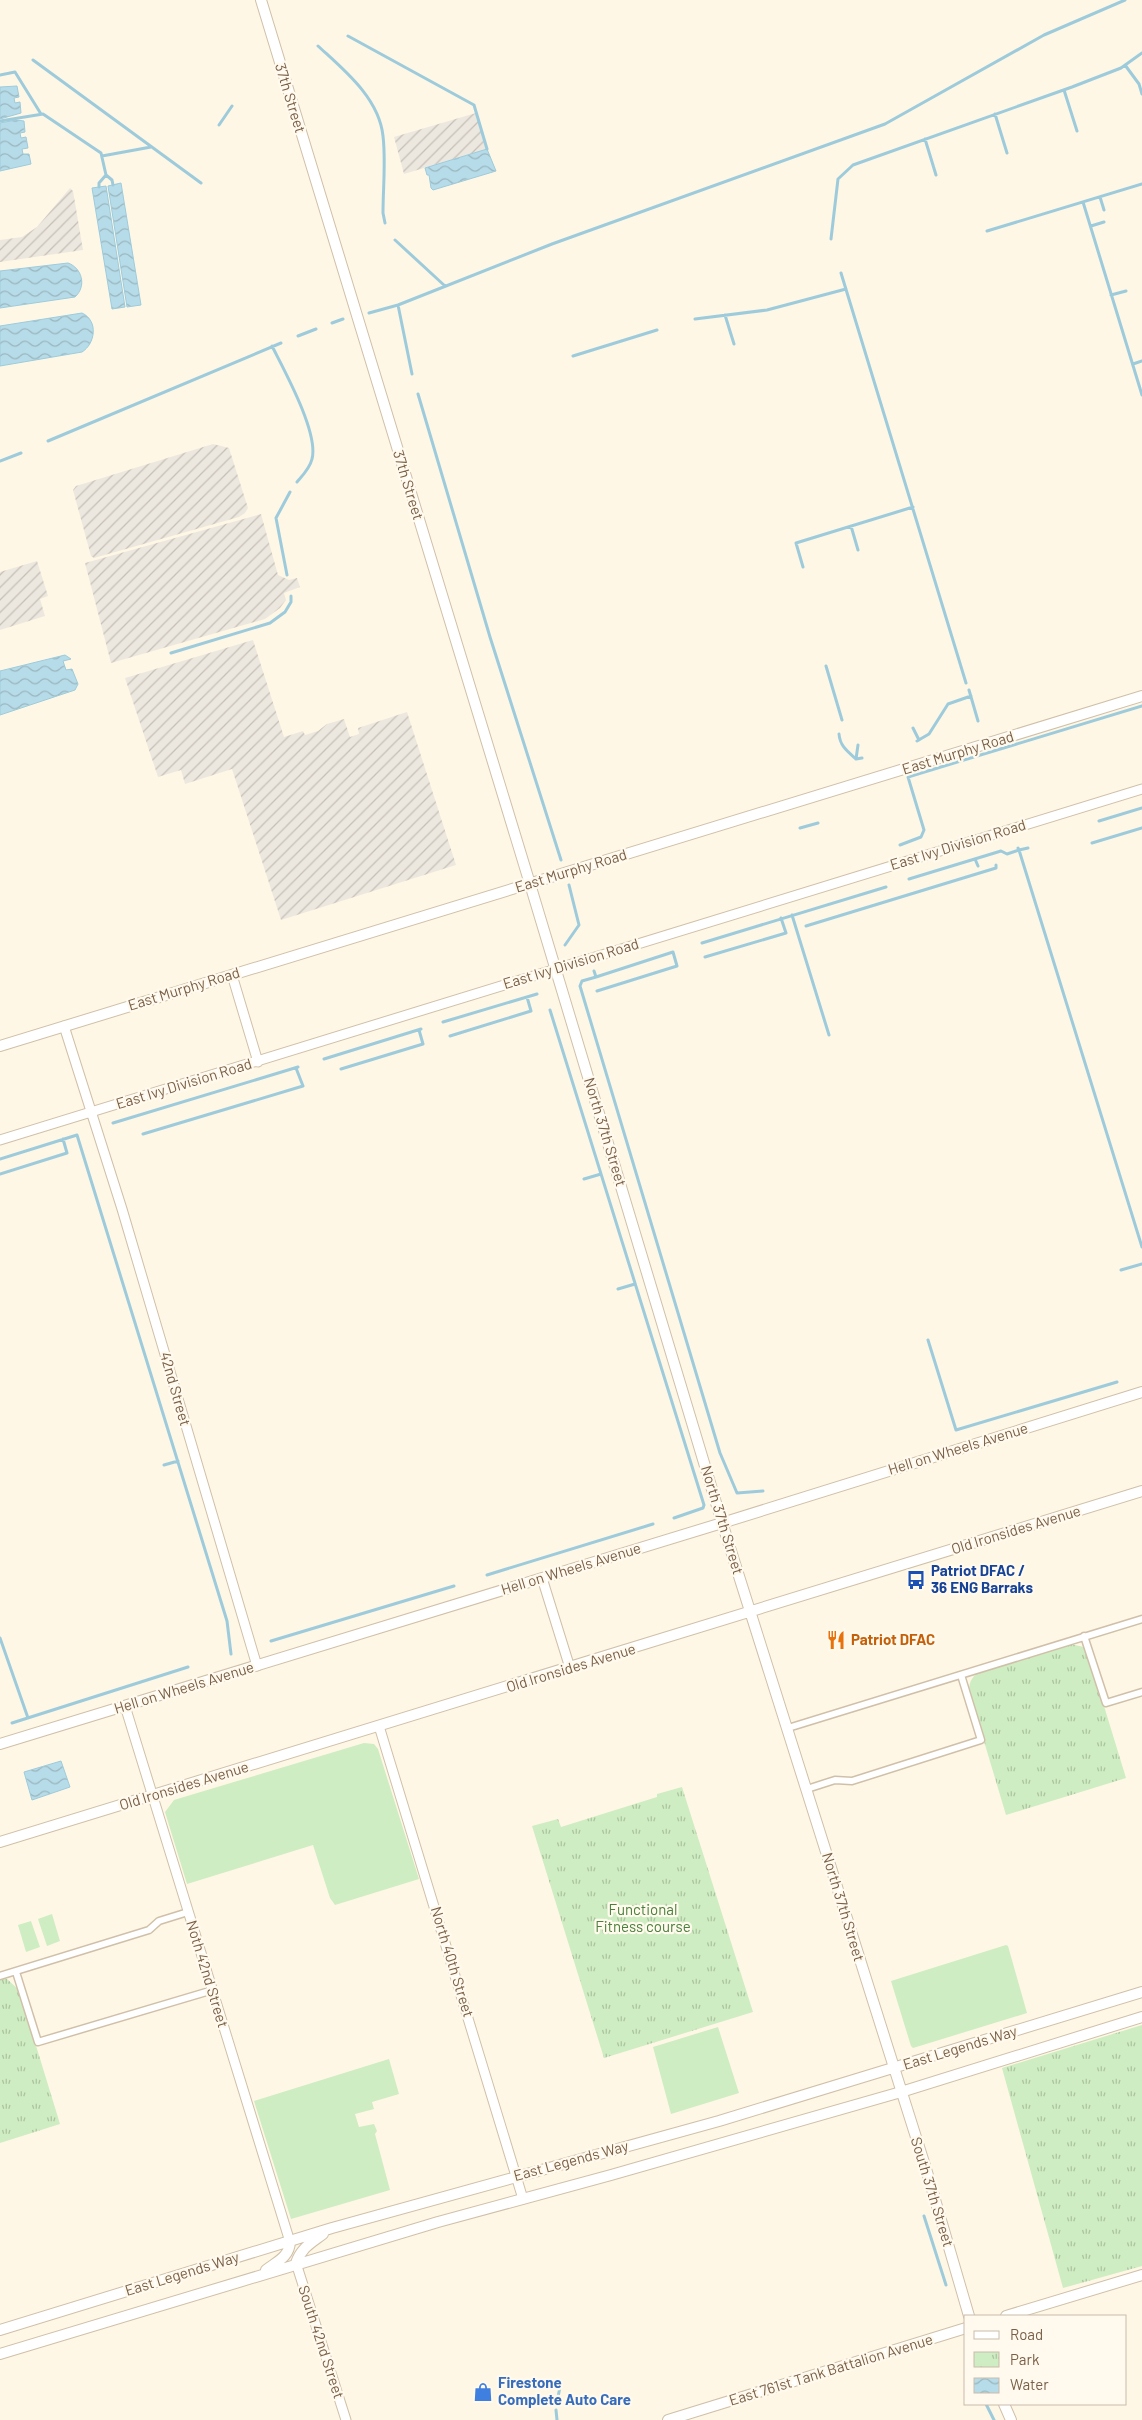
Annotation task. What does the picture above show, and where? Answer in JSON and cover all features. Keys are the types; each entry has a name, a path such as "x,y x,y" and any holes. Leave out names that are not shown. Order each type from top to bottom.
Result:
{"street":[{"name":"37th Street","path":"261,0 556,970"},
{"name":"East Murphy Road","path":"0,1046 1142,696"},
{"name":"East Ivy Division Road","path":"0,1140 1142,789"},
{"name":"North 37th Street","path":"556,970 722,1523 894,2069"},
{"path":"232,974 258,1062"},
{"name":"42nd Street","path":"64,1026 124,1216 257,1666"},
{"name":"Hell on Wheels Avenue","path":"0,1744 1142,1392"},
{"name":"Old Ironsides Avenue","path":"0,1842 1142,1491"},
{"path":"542,1578 570,1668"},
{"path":"788,1728 1142,1619"},
{"path":"1084,1636 1106,1703 1142,1692"},
{"path":"807,1789 835,1780 852,1781 981,1740 961,1675"},
{"name":"Noth 42nd Street","path":"126,1706 290,2242"},
{"name":"North 40th Street","path":"379,1726 523,2199"},
{"path":"0,1976 149,1930 159,1921 188,1912"},
{"path":"16,1972 38,2042 213,1990"},
{"name":"East Legends Way","path":"0,2330 332,2228 720,2121 1142,1992"},
{"name":"East Legends Way","path":"0,2354 296,2263 901,2092 1142,2018"},
{"name":"South 37th Street","path":"894,2069 927,2172 969,2315"},
{"path":"296,2263 299,2254 306,2246 332,2228"},
{"path":"260,2274 285,2256 289,2251 290,2242"},
{"name":"South 42nd Street","path":"296,2263 346,2420"},
{"path":"1009,2315 1142,2275"},
{"name":"East 761st Tank Battalion Avenue","path":"668,2420 964,2329"},
{"path":"1004,2405 1011,2420"}],"shaded area":[{"path":"476,113 487,149 404,174 394,137"},
{"path":"70,188 73,191 83,250 0,262 0,240 22,237 37,227"},
{"path":"213,444 229,448 248,508 245,513 239,517 94,558 91,556 73,490 76,486"},
{"path":"261,514 278,575 289,580 297,578 300,587 284,593 286,600 280,608 265,619 111,663 85,563"},
{"path":"37,561 48,596 40,599 45,616 0,630 0,572"},
{"path":"253,640 284,737 303,731 305,735 318,731 327,724 344,719 350,737 359,734 358,728 407,712 456,865 281,920 232,769 185,784 181,770 158,777 125,678"}],"green space":[{"path":"1070,1644 1084,1647 1089,1657 1126,1778 1006,1815 969,1691 971,1681 982,1670"},
{"path":"364,1743 374,1744 378,1749 419,1879 335,1905 330,1898 313,1845 187,1884 165,1812 174,1800"},
{"name":"Functional Fitness course","path":"682,1787 753,2012 604,2058 532,1826 558,1819 561,1827 657,1797 657,1794"},
{"path":"52,1914 60,1941 47,1946 38,1919"},
{"path":"31,1921 40,1947 26,1952 18,1925"},
{"path":"1006,1945 1008,1946 1027,2013 913,2048 891,1981"},
{"path":"0,1979 7,1979 19,1990 60,2124 0,2143"},
{"path":"1142,2025 1142,2266 1063,2288 1002,2068"},
{"path":"718,2027 739,2093 671,2114 653,2047"},
{"path":"389,2059 399,2094 372,2102 374,2109 355,2114 359,2127 374,2124 390,2190 291,2219 254,2101"}],"water":[{"path":"17,86 19,97 14,98 15,103 20,102 21,113 0,119 0,87"},
{"path":"16,120 24,121 25,132 20,133 21,138 26,137 28,148 22,149 23,154 29,154 31,164 0,171 0,123"},
{"path":"487,149 496,171 433,190 431,188 429,175 427,175 425,168"},
{"path":"121,183 141,305 127,307 108,186"},
{"path":"106,186 125,307 112,309 92,188"},
{"path":"68,263 73,265 80,273 81,288 75,297 0,308 0,271"},
{"path":"82,313 91,321 93,332 90,344 82,352 0,366 0,326"},
{"path":"65,655 71,659 63,661 66,670 72,669 78,684 75,690 0,715 0,671"},
{"path":"61,1761 70,1787 32,1800 24,1772"}],"waterway":[{"path":"369,313 398,305 552,244 885,124 1044,35 1125,0"},
{"path":"348,36 474,105 487,149"},
{"path":"318,46 349,75 368,97 380,122 384,145 383,213 385,223"},
{"path":"831,239 838,179 853,165 1072,87 1121,68 1142,53"},
{"path":"33,60 201,183"},
{"path":"1125,65 1139,84 1142,94"},
{"path":"0,75 15,72 41,114"},
{"path":"1064,90 1077,131"},
{"path":"219,125 232,106"},
{"path":"0,121 43,114 101,153 106,175 112,180 113,185"},
{"path":"995,114 1007,153"},
{"path":"925,139 936,175"},
{"path":"102,156 151,147"},
{"path":"99,187 99,183 106,175"},
{"path":"987,231 1142,184"},
{"path":"1100,197 1104,210"},
{"path":"1083,202 1142,395"},
{"path":"1091,226 1104,222"},
{"path":"395,240 445,286"},
{"path":"841,273 966,683"},
{"path":"695,319 767,310 846,289"},
{"path":"1111,295 1126,291"},
{"path":"398,305 412,374"},
{"path":"725,315 734,344"},
{"path":"332,323 343,319"},
{"path":"298,336 316,329"},
{"path":"573,356 657,330"},
{"path":"48,441 281,343"},
{"path":"272,346 306,418 313,448 311,462 297,482"},
{"path":"1133,364 1142,361"},
{"path":"418,394 490,637 561,860"},
{"path":"0,461 21,453"},
{"path":"287,575 276,518 290,492"},
{"path":"803,567 796,543 913,507"},
{"path":"851,526 858,550"},
{"path":"171,653 270,623 285,612 291,602 291,596"},
{"path":"826,666 842,720"},
{"path":"969,690 978,721"},
{"path":"917,741 929,734 948,704 971,696"},
{"path":"900,845 921,837 924,830 908,777 1142,706"},
{"path":"913,728 919,740"},
{"path":"839,734 842,745 847,751 856,759 862,758"},
{"path":"856,759 858,745"},
{"path":"1099,821 1142,808"},
{"path":"800,828 818,823"},
{"path":"1092,843 1142,828"},
{"path":"909,879 1001,851 1007,854 1019,850 1018,848"},
{"path":"1028,848 1019,850 1142,1247"},
{"path":"975,859 978,866"},
{"path":"806,926 996,868 996,865"},
{"path":"565,945 579,925 569,885"},
{"path":"702,943 886,887"},
{"path":"792,915 829,1035"},
{"path":"705,957 786,933 781,918"},
{"path":"594,971 596,977 673,952 677,966 597,991"},
{"path":"596,977 582,981 580,986 720,1453 737,1493 763,1491"},
{"path":"443,1022 537,994"},
{"path":"450,1036 531,1011 527,997"},
{"path":"550,1010 704,1505 703,1508 674,1518"},
{"path":"324,1059 421,1029"},
{"path":"341,1069 423,1044 419,1030"},
{"path":"113,1123 298,1067"},
{"path":"143,1134 303,1086 296,1068"},
{"path":"0,1159 77,1135 227,1621 231,1654"},
{"path":"0,1174 67,1153 63,1139"},
{"path":"584,1179 601,1174"},
{"path":"1121,1270 1142,1264"},
{"path":"618,1289 635,1284"},
{"path":"928,1340 956,1430 1117,1382"},
{"path":"164,1465 178,1461"},
{"path":"487,1575 653,1524"},
{"path":"271,1641 454,1586"},
{"path":"0,1638 28,1718"},
{"path":"12,1723 188,1667"},
{"path":"924,2216 946,2285"},
{"path":"558,2397 560,2387"},
{"path":"986,2405 994,2420"},
{"path":"556,2410 557,2420"}],"place":[{"name":"Patriot DFAC / 36 ENG Barraks","path":"916,1580"},
{"name":"Patriot DFAC","path":"836,1640"},
{"name":"Firestone Complete Auto Care","path":"483,2392"}]}
